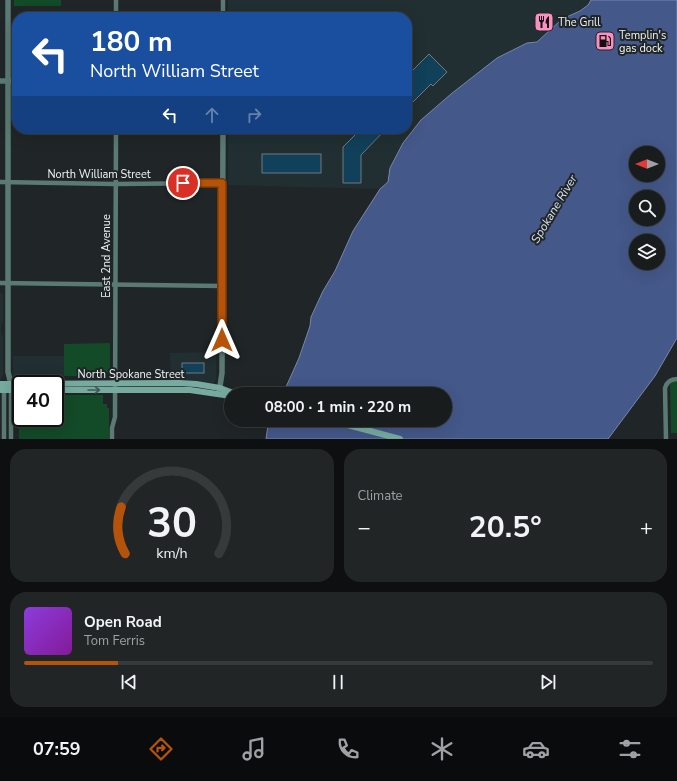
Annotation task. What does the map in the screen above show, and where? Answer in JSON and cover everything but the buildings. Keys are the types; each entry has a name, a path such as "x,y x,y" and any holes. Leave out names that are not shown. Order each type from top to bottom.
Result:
{"main road":[{"name":"North Spokane Street","path":"64,390 180,383 196,384 224,392"},
{"name":"North Spokane Street","path":"2,387 115,387"},
{"name":"North Spokane Street","path":"220,391 224,393"},
{"path":"355,427 400,439"}],"street":[{"path":"8,0 8,372 11,387 11,439"},
{"path":"116,0 116,12"},
{"path":"223,0 223,12"},
{"path":"0,81 12,81"},
{"name":"East 2nd Avenue","path":"112,439 112,428 115,419 116,134"},
{"path":"220,391 222,373 223,134"},
{"name":"North William Street","path":"0,182 115,184 222,183"},
{"path":"0,283 222,286"},
{"path":"4,439 2,387 8,372"},
{"path":"666,439 665,388 670,380 677,379"}],"shaded area":[{"path":"228,0 591,0 580,11 562,19 537,42 527,43 497,58 451,94 421,120 412,132 412,12 228,12"},
{"path":"228,134 410,134 403,143 388,182 380,189 228,185"},
{"path":"0,291 3,295 3,321 1,332 3,337 3,376 0,381"},
{"path":"216,352 216,380 213,384 171,381 170,353"},
{"path":"13,356 64,356 64,375 13,374"}],"green space":[{"path":"14,0 61,0 61,6 14,6"},
{"path":"110,343 110,373 106,373 105,376 64,376 64,344"},
{"path":"670,381 677,381 677,433 671,433"},
{"path":"64,395 103,395 103,404 107,404 107,408 109,408 109,439 19,439 19,427 64,427"}],"water":[{"name":"Spokane River","path":"591,0 677,0 677,338 655,376 608,439 266,439 268,427 452,427 452,387 286,387 299,358 310,326 311,317 323,291 335,271 353,231 380,189 388,182 390,168 403,143 410,134 412,134 412,132 421,120 497,58 527,43 537,42 562,19 580,11 588,5"}],"place":[{"name":"The Grill","path":"544,22"},
{"name":"Templin's gas dock","path":"605,41"}],"route":[{"path":"183,183 222,183 222,340"}]}
